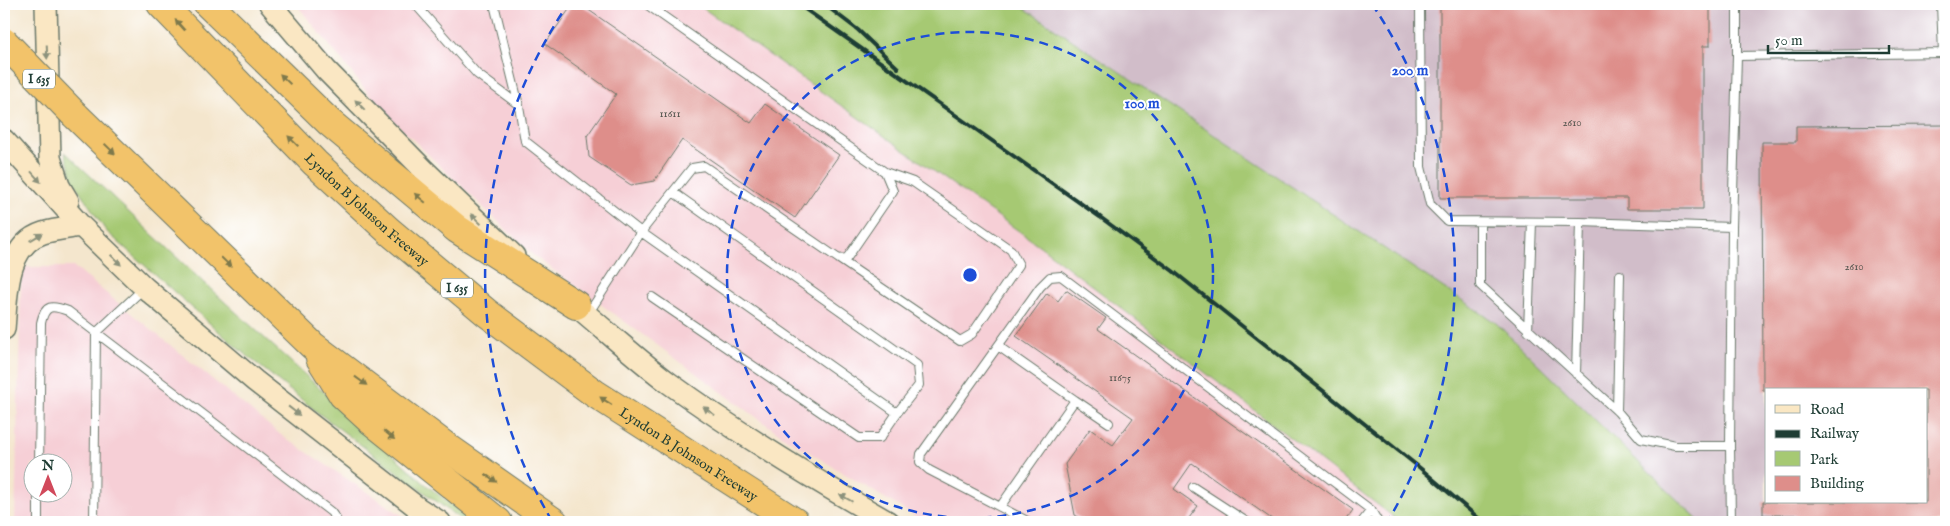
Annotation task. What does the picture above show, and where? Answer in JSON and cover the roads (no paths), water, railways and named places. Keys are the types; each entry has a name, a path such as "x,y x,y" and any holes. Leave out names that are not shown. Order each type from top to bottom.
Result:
{"highway":[{"name":"Lyndon B Johnson Freeway","path":"161,4 315,163 389,231 488,313 594,393 794,522"},
{"path":"208,4 330,122 458,229 581,310"},
{"name":"I 635","path":"4,42 75,115 313,346 444,444 554,522"},
{"path":"313,346 343,395 368,418 498,522"}],"main road":[{"path":"46,4 50,158 59,186 81,226"},
{"path":"275,5 326,70 423,169 512,253 668,382 820,483 888,522"},
{"path":"4,140 81,226 145,288 413,515 440,522"},
{"path":"4,329 10,274 15,259 26,244 41,233 81,226"}],"lane":[{"path":"416,4 478,74 519,106"},
{"path":"494,4 519,106 525,141 641,232 897,412"},
{"path":"581,310 692,168 704,166 960,341 972,334 1020,265 1011,250 1003,244 913,182 885,172 646,4"},
{"path":"1420,4 1421,167 1430,204 1447,221 1580,222 1732,227"},
{"path":"1731,522 1732,227 1737,4"},
{"path":"1737,56 1944,53 1941,4"},
{"path":"839,259 847,258 893,191 885,172"},
{"path":"652,297 859,438 880,438 897,412 919,385 917,365 673,192"},
{"path":"1480,222 1480,285 1617,411 1641,439 1675,446 1730,446"},
{"path":"1528,331 1532,222"},
{"path":"1576,374 1580,222"},
{"path":"1617,411 1620,275"},
{"path":"1030,522 929,470 920,462 921,454 1040,287 1050,277 1061,276 1371,510 1378,522"},
{"path":"94,522 96,333 145,288"},
{"path":"39,454 41,323 44,312 49,308 58,307 68,311 331,512 336,519 335,522"},
{"path":"998,346 1109,423"},
{"path":"1000,507 1075,400"},
{"path":"1193,487 1247,522"},
{"path":"38,504 38,522"},
{"path":"1362,522 1371,510"},
{"path":"1227,522 1233,513"}],"railway":[{"path":"798,4 1100,217 1173,271 1420,468 1483,522"},
{"path":"824,4 858,30 898,68"}]}
